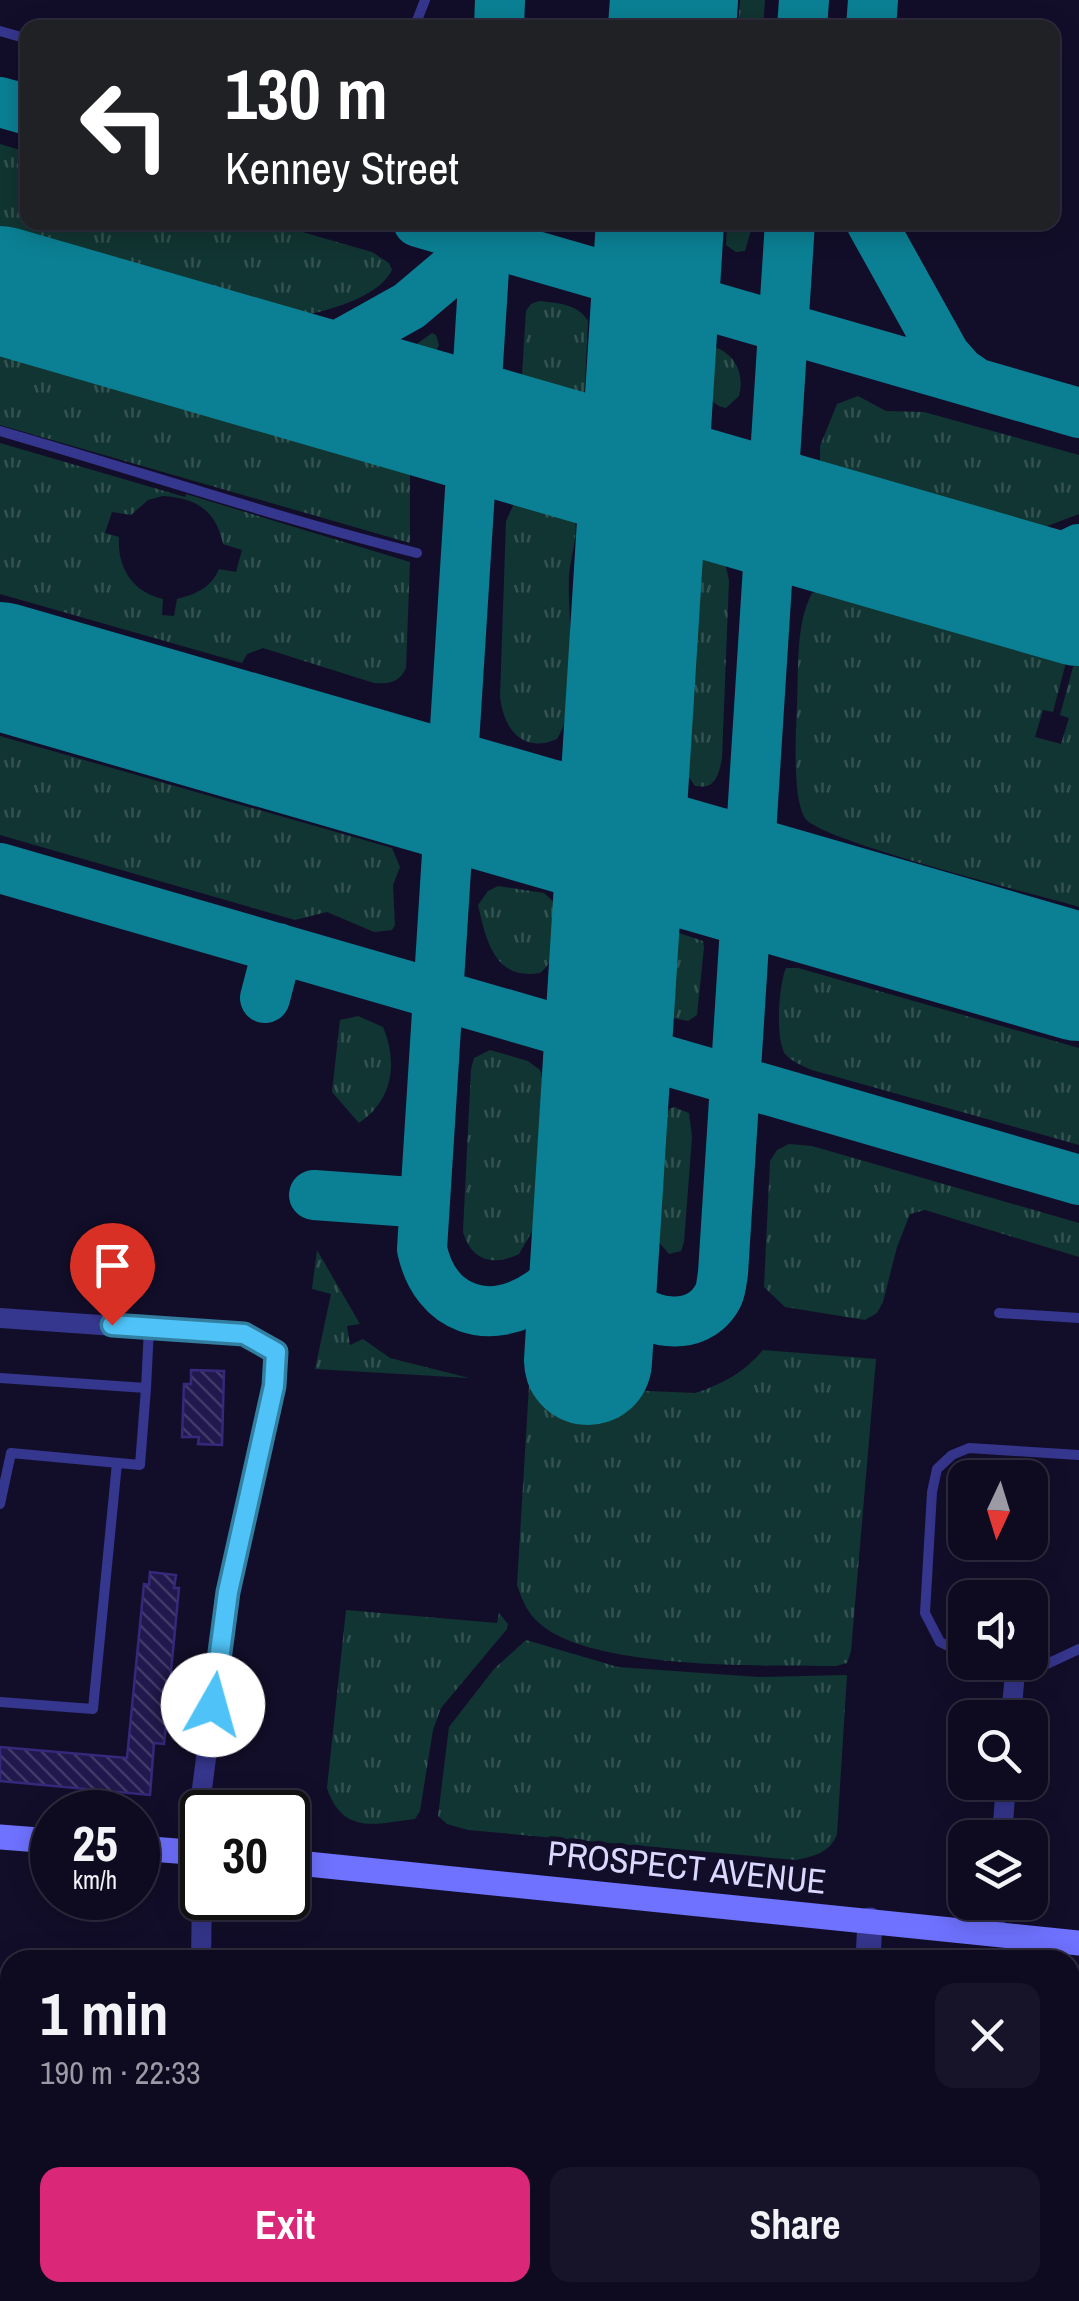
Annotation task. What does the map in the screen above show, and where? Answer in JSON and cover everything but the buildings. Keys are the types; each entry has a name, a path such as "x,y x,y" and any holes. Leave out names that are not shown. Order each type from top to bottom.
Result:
{"main road":[{"path":"0,1837 30,1839"},
{"name":"PROSPECT AVENUE","path":"310,1864 1079,1942"}],"street":[{"path":"0,1318 244,1334 276,1352 274,1386 228,1592 202,1790"},
{"path":"200,1950 201,1920"},
{"path":"868,1950 870,1920"},
{"path":"994,1934 995,1920"}],"lane":[{"path":"0,431 316,527 418,553"},
{"path":"999,1313 1079,1318"},
{"path":"0,1504 11,1452 140,1465 149,1327"},
{"path":"0,1378 146,1388"},
{"path":"948,1646 940,1642 925,1612 932,1492 937,1469 952,1455 969,1448 1079,1455"},
{"path":"0,1702 93,1709 117,1462"},
{"path":"1048,1664 1079,1648"}],"green space":[{"path":"740,0 765,0 764,20 739,20"},
{"path":"0,144 20,150 20,230 295,230 372,252 389,263 392,270 378,287 344,304 301,315 268,315 244,313 0,245"},
{"path":"727,230 751,230 745,251 736,252 726,245"},
{"path":"539,301 573,308 588,321 584,404 577,408 537,394 522,375 526,311"},
{"path":"432,333 439,345 436,351 413,360 396,359"},
{"path":"0,334 387,449 410,468 410,543 0,425"},
{"path":"712,346 727,354 739,372 739,396 726,408 712,400 706,385 705,358"},
{"path":"858,396 886,411 924,412 1079,455 1079,514 1042,528 1010,530 978,526 850,488 831,475 820,460 820,446 837,404"},
{"path":"0,443 410,562 406,668 397,680 374,683 263,648 247,654 242,663 0,594","holes":["163,496 203,508 215,522 223,544 242,550 236,572 219,569 202,589 177,599 174,616 162,615 163,599 143,591 129,577 121,558 119,537 105,533 112,512 131,515 148,500"]},
{"path":"526,494 562,500 570,507 575,523 569,576 569,704 557,739 545,743 517,736 506,719 500,697 506,521 516,499"},
{"path":"703,545 719,553 729,581 722,758 714,781 701,787 694,785 688,775 695,572 697,554"},
{"path":"840,584 903,594 1071,643 1053,712 1043,710 1035,737 1061,744 1069,718 1060,715 1079,645 1079,907 887,853 819,828 805,818 798,795 796,764 800,633 812,593"},
{"path":"0,736 392,848 400,867 393,885 395,925 392,930 374,932 327,912 295,920 0,835"},
{"path":"498,886 544,893 556,904 554,951 540,973 512,971 502,964 489,944 478,905 488,891"},
{"path":"676,932 703,941 704,947 697,1015 688,1021 673,1018 669,1006"},
{"path":"786,968 798,968 1079,1048 1079,1145 794,1062 785,1054 780,1036 780,998"},
{"path":"358,1016 383,1027 391,1067 379,1103 359,1123 332,1092 340,1020"},
{"path":"490,1050 528,1061 540,1070 546,1094 534,1228 519,1254 500,1260 477,1254 463,1231 471,1069 474,1058"},
{"path":"669,1109 689,1113 692,1137 684,1242 681,1251 669,1254 657,1240 664,1122"},
{"path":"789,1144 812,1146 1079,1223 1079,1257 925,1210 910,1214 877,1313 865,1320 785,1307 764,1287 770,1161 777,1150"},
{"path":"317,1250 360,1324 347,1326 350,1345 363,1339 390,1358 469,1378 315,1369 331,1294 312,1289"},
{"path":"763,1350 876,1359 847,1663 723,1664 633,1656 559,1636 535,1619 517,1585 529,1386 696,1393 732,1376"},
{"path":"346,1610 497,1623 499,1613 508,1624 441,1708 433,1730 420,1811 415,1819 374,1824 351,1820 334,1803 327,1788"},
{"path":"526,1640 618,1667 758,1677 847,1675 834,1840 821,1853 796,1860 468,1830 447,1824 438,1816 449,1727 494,1669"}],"taxiway":[{"path":"499,20 500,0"},
{"path":"803,20 804,0"},
{"path":"872,20 873,0"},
{"path":"0,102 20,108"},
{"path":"446,230 1079,413"},
{"path":"486,230 422,1249 439,1287 452,1299 484,1311 503,1310 541,1293 559,1277 597,1218"},
{"path":"597,1218 604,1257 614,1284 628,1304 668,1321 697,1317 709,1309 718,1296 723,1273 789,230"},
{"path":"875,230 945,355 976,383"},
{"path":"289,373 409,306 485,242"},
{"path":"782,512 1001,574 1039,569 1079,549"},
{"path":"0,868 1079,1180"},
{"path":"265,998 278,948"},
{"path":"314,1195 425,1203"}],"runway":[{"path":"673,20 674,0"},
{"path":"588,1361 659,230"},
{"path":"0,290 1079,602"},
{"path":"0,666 1079,977"}],"route":[{"path":"112,1325 244,1334 276,1352 274,1386 228,1592 213,1705"}]}
